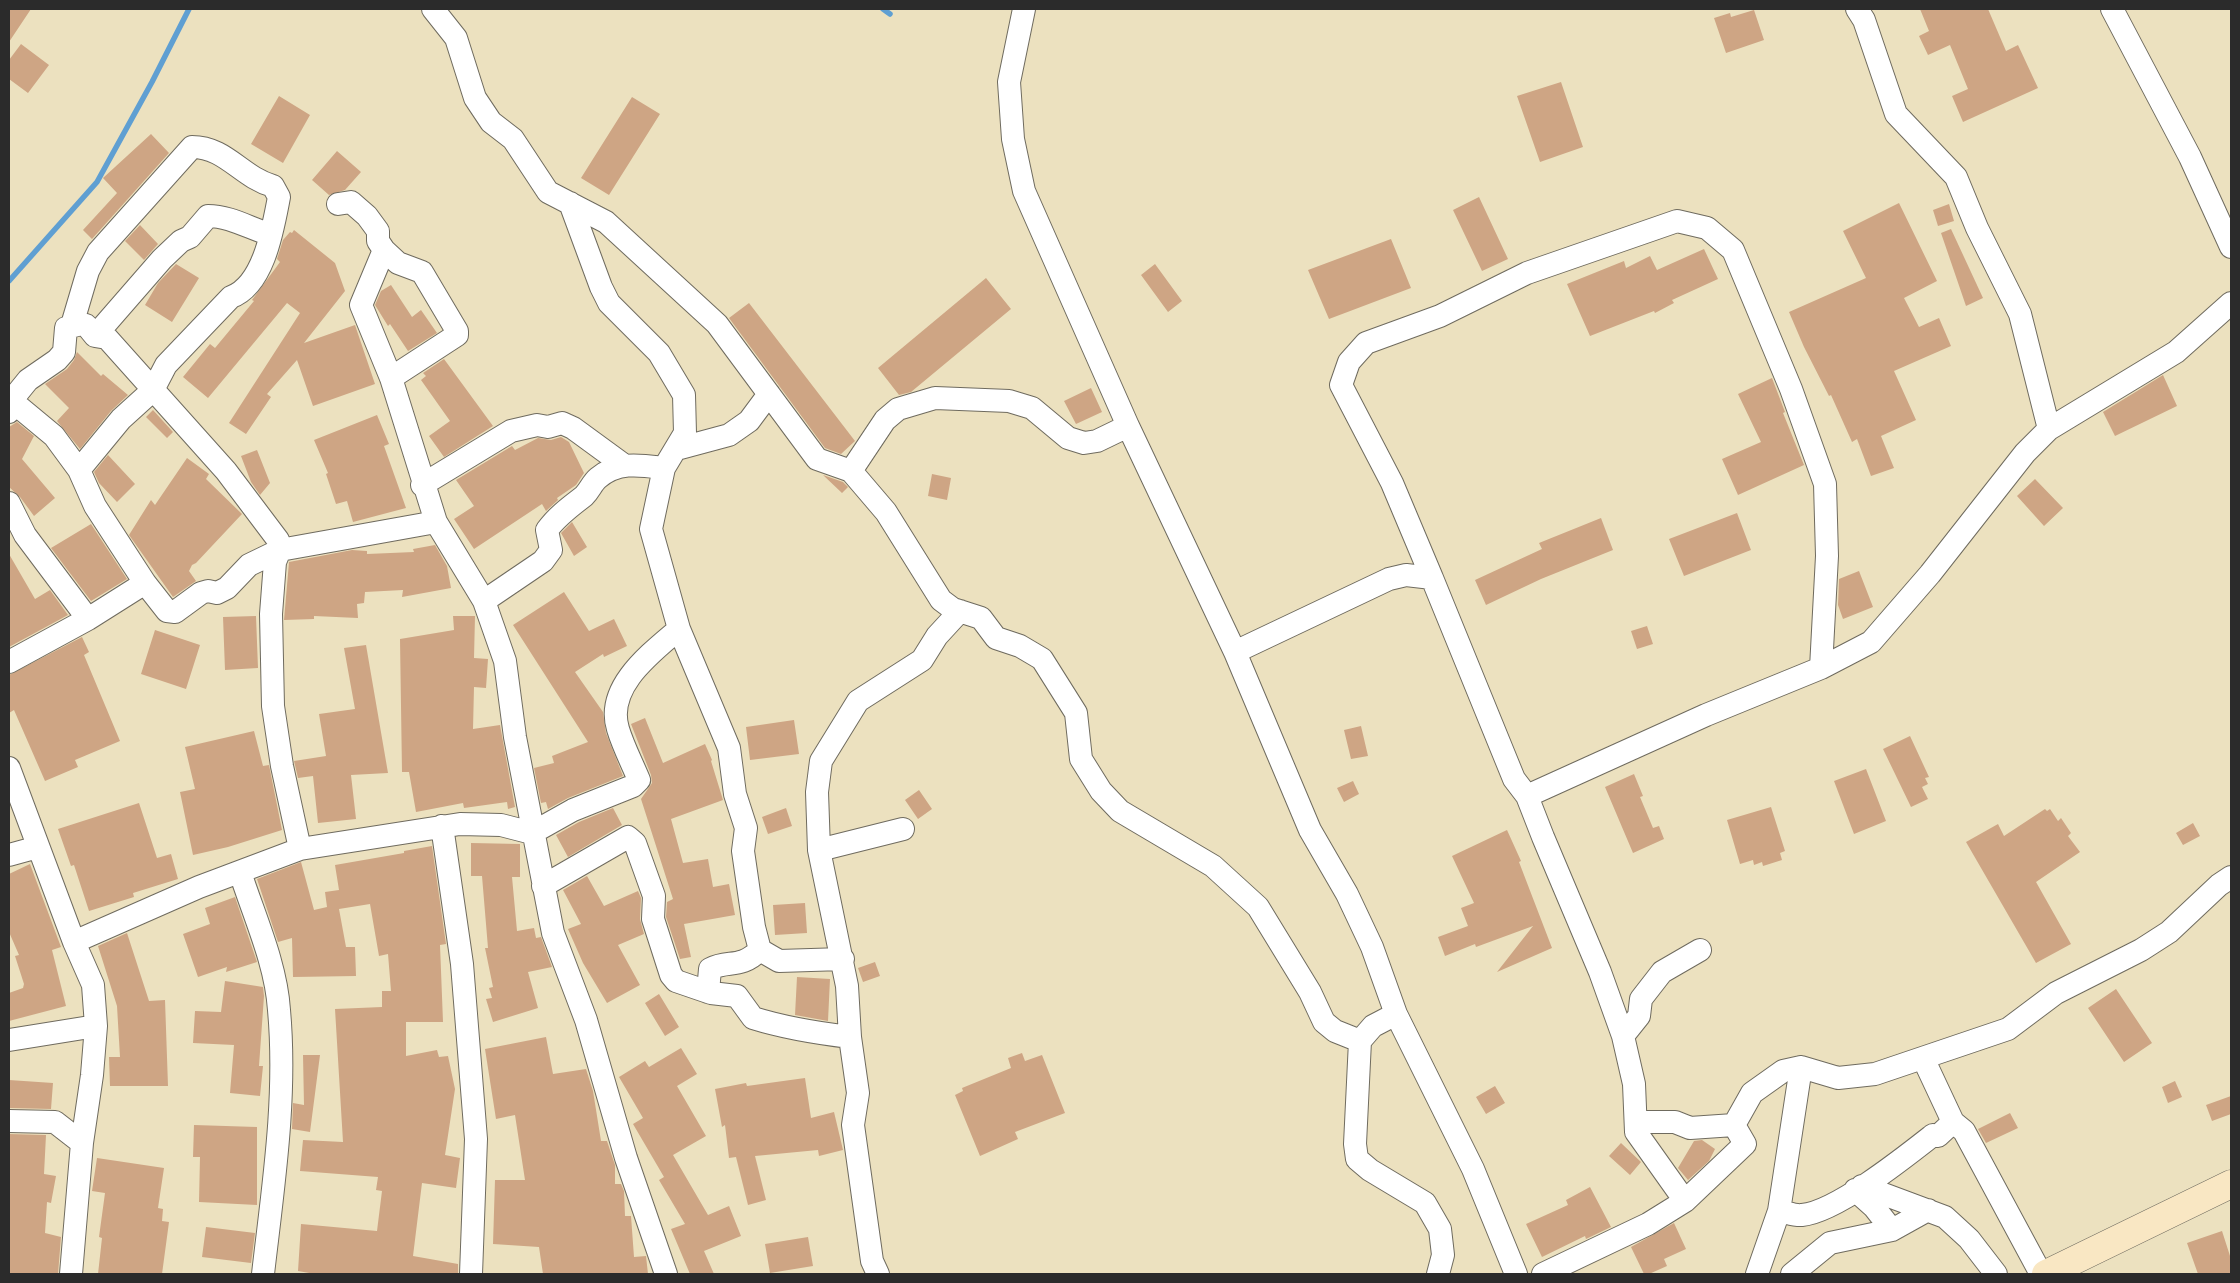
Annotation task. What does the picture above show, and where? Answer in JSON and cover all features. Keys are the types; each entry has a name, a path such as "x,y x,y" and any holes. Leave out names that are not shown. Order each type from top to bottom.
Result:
{"main road":[{"path":"2046,1274 2231,1184"}],"street":[{"path":"432,9 456,38 475,98 491,122 512,139 548,192 606,222 717,324 817,458 852,471 886,512 941,600 960,611 981,618 996,638 1020,646 1042,659 1076,712 1081,759 1101,791 1120,811 1213,866 1258,908 1310,992 1324,1022 1334,1031 1360,1041"},
{"path":"1024,9 1009,82 1013,139 1024,191 1128,426 1235,652 1310,830 1347,894 1372,947 1396,1014 1474,1169 1516,1274"},
{"path":"1857,9 1864,20 1896,114 1956,177 1977,228 2020,314 2049,429"},
{"path":"2112,9 2190,157 2231,247"},
{"path":"72,325 88,272 98,252 192,147 210,148 260,182 273,186 279,197 264,259 251,280 241,293 230,297 166,365 153,390 121,419 80,470"},
{"path":"338,204 352,202 367,216 378,231 378,241 384,250 398,262 422,272 457,331 457,335 391,378"},
{"path":"570,203 601,287 609,302 659,353 684,395 685,433 677,450 664,468 651,529 679,629 729,748 735,794 746,828 743,851 754,927 760,950 779,961 843,959"},
{"path":"95,336 162,259 181,241 190,237 208,216 242,222 248,227 269,234"},
{"path":"1685,1201 1636,1132 1634,1084 1622,1036 1600,972 1543,837 1528,796 1514,779 1392,483 1341,385 1348,362 1366,343 1440,316 1527,273 1677,222 1707,228 1733,250 1791,389 1825,484 1828,556 1822,668"},
{"path":"384,250 361,305 391,378 422,485 436,522 484,601 505,661 515,737 532,833 553,933 586,1020 626,1158 666,1274"},
{"path":"1528,796 1706,715 1822,668 1871,642 1930,574 2025,453 2049,429 2176,352 2231,303"},
{"path":"300,849 282,766 273,706 271,614 275,562 280,550 278,540 226,471 108,338 95,336 86,325 72,325 66,328 64,352 57,360 28,380 11,407 54,436 80,470 95,506 144,584 167,611 175,612 201,593 208,591 217,593 227,588 249,565 280,550 436,522"},
{"path":"677,450 729,435 749,421 769,394"},
{"path":"852,471 885,420 898,409 935,398 1009,401 1032,408 1068,438 1084,443 1097,442 1128,426"},
{"path":"422,485 511,431 537,425 548,426 562,423 573,428 625,466"},
{"path":"484,601 543,561 551,550 548,530 554,520 589,492 596,479 610,469 632,464 664,468"},
{"path":"9,503 25,535 88,619"},
{"path":"1235,652 1389,579 1406,575 1432,578"},
{"path":"9,662 88,619 144,584"},
{"path":"878,1274 872,1261 852,1125 858,1093 850,1037 843,959 819,850 817,792 821,761 858,701 922,660 937,636 960,611"},
{"path":"74,942 199,887 300,849 460,824 501,825 532,833 573,810 633,786 639,780 617,729 615,714 622,690 640,663 679,629"},
{"path":"9,768 74,942 93,985 96,1026 92,1075 82,1143 71,1274"},
{"path":"442,826 462,964 476,1139 471,1274"},
{"path":"819,850 902,829"},
{"path":"543,886 628,837 635,843 654,896 652,919 668,970 676,981 708,992 737,996 753,1018 781,1024 795,1031 850,1037"},
{"path":"9,855 38,848"},
{"path":"240,872 272,970 280,1009 282,1102 263,1274"},
{"path":"1734,1126 1752,1093 1783,1071 1802,1067 1838,1078 1875,1074 2008,1029 2056,993 2140,950 2169,932 2219,885 2231,877"},
{"path":"708,992 710,969 736,965 751,959 760,950"},
{"path":"1622,1036 1639,1016 1641,999 1662,972 1700,950"},
{"path":"1396,1014 1373,1026 1360,1041 1354,1144 1358,1159 1370,1170 1425,1203 1440,1229 1443,1255 1438,1274"},
{"path":"9,1040 96,1026"},
{"path":"1923,1058 1953,1122 1964,1131 2042,1274"},
{"path":"1757,1274 1779,1211 1802,1067"},
{"path":"9,1121 55,1122 82,1143"},
{"path":"1636,1122 1675,1122 1690,1128 1734,1126"},
{"path":"1779,1211 1801,1216 1824,1210 1933,1135 1938,1136 1953,1122"},
{"path":"1543,1274 1648,1224 1685,1201 1745,1144 1734,1126"},
{"path":"1858,1188 1945,1217 1970,1239 1996,1274"},
{"path":"1858,1188 1892,1230"},
{"path":"1792,1274 1830,1243 1892,1230 1928,1210"}],"building":[{"path":"9,9 31,9 9,42"},
{"path":"1920,9 1988,9 2006,51 2018,45 2038,88 1963,122 1952,96 1968,89 1950,45 1928,55 1919,36 1929,31"},
{"path":"1754,10 1764,40 1726,53 1714,18 1730,13 1731,17"},
{"path":"21,44 49,65 28,93 9,79 9,60"},
{"path":"1561,82 1583,147 1540,162 1517,96"},
{"path":"279,96 310,115 283,163 251,144"},
{"path":"632,97 660,114 609,195 581,178"},
{"path":"151,134 169,153 92,239 83,230 117,193 103,178"},
{"path":"337,151 361,172 345,190 329,195 312,180"},
{"path":"1479,197 1508,259 1482,271 1453,210"},
{"path":"1899,203 1937,281 1904,298 1919,327 1939,318 1951,346 1894,371 1916,420 1881,436 1894,468 1871,476 1857,439 1852,442 1831,395 1829,396 1804,347 1789,312 1866,278 1843,231"},
{"path":"1949,204 1954,221 1938,226 1933,210"},
{"path":"140,225 158,244 144,260 125,241"},
{"path":"1951,229 1983,298 1966,306 1941,233"},
{"path":"294,230 335,263 345,291 304,343 355,325 375,384 313,406 297,360 267,394 271,397 246,434 229,423 300,313 287,303 208,398 183,377 210,344 215,348 254,301 252,300 280,262 277,259 283,240"},
{"path":"1391,239 1411,288 1329,319 1308,270"},
{"path":"1704,249 1718,279 1672,300 1674,303 1655,313 1654,311 1590,336 1567,284 1624,261 1626,268 1650,256 1657,270"},
{"path":"176,264 199,278 172,322 145,305 158,283"},
{"path":"1155,264 1182,301 1168,312 1141,275"},
{"path":"986,278 1011,309 911,392 899,395 878,368"},
{"path":"391,285 412,317 421,310 437,333 408,351 390,324 388,326 375,305 381,291"},
{"path":"749,303 855,441 841,454 825,448 729,318"},
{"path":"77,352 101,376 103,374 128,395 111,411 80,449 57,421 69,408 45,384 67,369"},
{"path":"444,359 493,426 444,457 429,436 450,421 421,380 426,376 423,373"},
{"path":"2163,375 2177,406 2115,436 2103,412"},
{"path":"1772,378 1785,412 1783,413 1804,465 1738,495 1722,459 1761,442 1738,394"},
{"path":"1091,388 1102,412 1076,424 1064,401"},
{"path":"153,410 173,432 167,438 146,417"},
{"path":"377,415 389,444 384,446 406,508 353,522 347,501 336,504 326,474 328,473 314,440"},
{"path":"17,422 34,436 22,459 55,498 34,516 20,497 9,487 9,427"},
{"path":"561,437 569,442 584,473 576,485 557,498 558,500 546,511 542,504 474,549 454,519 474,506 456,480 512,446 515,450 538,438 551,440"},
{"path":"257,450 270,483 260,495 251,482 241,456"},
{"path":"108,455 135,484 117,502 99,483 94,472"},
{"path":"187,458 209,474 206,479 242,514 192,565 189,571 196,581 173,597 129,535 151,500 155,505"},
{"path":"932,474 951,478 947,500 928,496"},
{"path":"823,475 843,482 848,487 842,493"},
{"path":"2035,479 2063,508 2044,526 2017,496"},
{"path":"1737,513 1751,550 1684,576 1669,539"},
{"path":"1601,518 1613,550 1541,579 1486,605 1475,580 1542,549 1539,543"},
{"path":"572,522 587,547 574,556 561,533"},
{"path":"91,524 127,579 91,601 51,548"},
{"path":"435,545 447,566 451,588 402,597 403,590 365,592 364,603 357,604 358,618 314,616 314,619 284,620 289,562 352,550 367,551 367,554 414,552 413,549"},
{"path":"9,554 35,599 50,590 68,615 9,647"},
{"path":"1859,571 1873,607 1843,619 1838,605 1839,579"},
{"path":"564,592 589,631 614,619 627,646 604,657 603,654 575,672 603,712 606,733 623,776 568,798 548,809 546,802 541,803 534,768 554,763 552,756 588,742 513,625"},
{"path":"256,616 258,668 225,670 223,617"},
{"path":"453,616 475,616 474,658 488,659 486,688 474,687 473,729 500,725 515,807 508,809 507,802 464,808 463,803 416,812 409,772 402,772 400,639 454,630"},
{"path":"1647,626 1653,644 1637,649 1631,631"},
{"path":"155,630 200,645 186,689 141,674"},
{"path":"82,637 89,652 84,655 120,741 75,760 78,767 45,781 14,710 9,713 9,675"},
{"path":"366,645 388,773 351,775 356,819 318,823 313,776 298,778 294,761 326,756 319,714 355,709 344,648"},
{"path":"645,718 663,763 705,744 712,760 723,800 671,819 683,863 708,859 713,887 729,884 735,915 684,924 691,957 680,959 666,917 667,902 673,899 641,799 652,783 651,775 631,724"},
{"path":"794,720 799,754 750,760 746,727"},
{"path":"1361,726 1368,756 1351,759 1344,730"},
{"path":"254,731 263,766 269,765 282,830 228,847 193,855 180,792 195,789 185,747"},
{"path":"1910,736 1929,777 1925,778 1928,784 1922,787 1928,799 1911,807 1883,749"},
{"path":"1866,769 1886,821 1854,834 1834,781"},
{"path":"1634,774 1643,796 1640,797 1653,828 1659,826 1664,839 1633,853 1605,787"},
{"path":"1353,781 1359,794 1344,802 1337,788"},
{"path":"919,790 932,809 918,819 905,800"},
{"path":"139,803 157,858 171,854 178,879 133,893 134,897 89,911 74,865 71,866 58,829"},
{"path":"1771,807 1785,851 1780,853 1782,860 1763,866 1762,862 1754,865 1753,860 1740,864 1727,820"},
{"path":"613,808 622,825 568,857 556,835 579,822"},
{"path":"786,808 792,826 768,834 762,817"},
{"path":"2045,809 2047,811 2050,809 2058,821 2061,818 2071,833 2068,836 2080,852 2036,882 2071,944 2036,963 1966,842 1998,824 2004,836"},
{"path":"2193,823 2200,836 2183,845 2176,833"},
{"path":"1507,830 1521,861 1519,862 1552,948 1497,972 1533,926 1476,947 1475,944 1445,956 1438,937 1468,926 1461,908 1474,903 1452,856"},
{"path":"471,843 520,844 520,877 512,877 517,931 534,928 536,938 541,937 552,967 528,972 538,1008 493,1022 486,999 492,998 489,988 493,987 485,948 488,948 482,876 471,876"},
{"path":"432,846 446,944 440,945 443,1022 406,1022 406,1056 437,1050 439,1057 448,1056 455,1089 445,1155 460,1158 456,1188 422,1183 413,1256 458,1264 458,1274 315,1274 298,1271 301,1224 377,1231 382,1191 376,1190 378,1177 300,1171 303,1140 343,1142 335,1009 382,1007 382,991 391,991 388,954 379,956 370,904 339,909 346,947 355,947 356,976 293,977 292,938 278,942 257,879 301,862 314,910 327,907 325,892 339,890 335,865"},
{"path":"30,864 61,947 52,950 66,1006 9,1021 9,993 23,988 24,984 15,956 19,955 9,932 9,874"},
{"path":"587,876 604,906 638,891 641,898 640,919 644,934 618,945 640,985 607,1003 583,963 568,929 581,924 563,890"},
{"path":"235,897 257,962 226,972 227,967 198,977 183,934 210,924 205,908"},
{"path":"805,903 807,933 775,935 773,905"},
{"path":"127,933 149,1001 165,1000 168,1086 110,1086 109,1057 120,1057 117,1006 98,946"},
{"path":"875,962 880,976 863,982 858,968"},
{"path":"797,977 830,979 828,1021 795,1015"},
{"path":"225,981 263,987 259,1066 263,1066 260,1096 230,1093 234,1045 193,1043 195,1011 221,1012"},
{"path":"2116,989 2152,1043 2124,1062 2088,1008"},
{"path":"659,994 679,1027 665,1036 645,1003"},
{"path":"546,1037 553,1074 586,1069 593,1091 601,1141 607,1141 615,1165 615,1184 621,1184 624,1191 625,1216 631,1216 634,1257 646,1256 648,1274 543,1274 539,1247 493,1244 495,1180 525,1180 515,1115 496,1119 485,1049"},
{"path":"681,1048 697,1074 677,1086 706,1136 673,1155 708,1215 729,1206 741,1236 704,1251 714,1274 690,1274 671,1229 685,1224 659,1180 664,1177 633,1124 643,1118 619,1077 645,1061 649,1067"},
{"path":"1022,1053 1025,1061 1042,1055 1065,1113 1015,1132 1018,1139 980,1156 955,1095 963,1091 962,1088 1011,1068 1008,1058"},
{"path":"303,1055 320,1055 310,1132 292,1129 293,1103 304,1105"},
{"path":"805,1078 811,1118 834,1112 843,1150 819,1156 818,1150 755,1156 766,1200 748,1205 736,1157 729,1158 725,1125 722,1127 715,1089 746,1083 747,1086"},
{"path":"9,1080 53,1083 51,1109 9,1108"},
{"path":"2175,1081 2182,1097 2168,1103 2162,1087"},
{"path":"1495,1086 1505,1103 1486,1114 1476,1097"},
{"path":"2231,1096 2231,1114 2212,1121 2206,1105"},
{"path":"2010,1113 2018,1128 1986,1143 1978,1129"},
{"path":"194,1125 257,1127 257,1205 199,1202 200,1157 193,1157"},
{"path":"9,1134 46,1135 44,1174 56,1176 51,1203 47,1202 45,1233 61,1237 58,1274 9,1274"},
{"path":"1702,1140 1715,1149 1709,1161 1688,1180 1678,1168 1694,1141"},
{"path":"1621,1143 1641,1162 1630,1175 1609,1156"},
{"path":"97,1158 164,1168 158,1208 163,1209 162,1221 169,1222 162,1274 98,1274 102,1238 99,1237 105,1193 92,1191"},
{"path":"1590,1187 1611,1227 1586,1239 1585,1236 1542,1257 1526,1224 1568,1205 1566,1200"},
{"path":"1674,1223 1686,1249 1664,1259 1667,1266 1649,1274 1644,1274 1631,1247"},
{"path":"206,1227 255,1233 251,1263 202,1257"},
{"path":"2222,1231 2231,1259 2231,1274 2198,1274 2187,1243"},
{"path":"808,1237 813,1266 770,1273 765,1244"}],"waterway":[{"path":"9,281 97,182 152,82 189,9"},
{"path":"883,9 890,14"}]}
